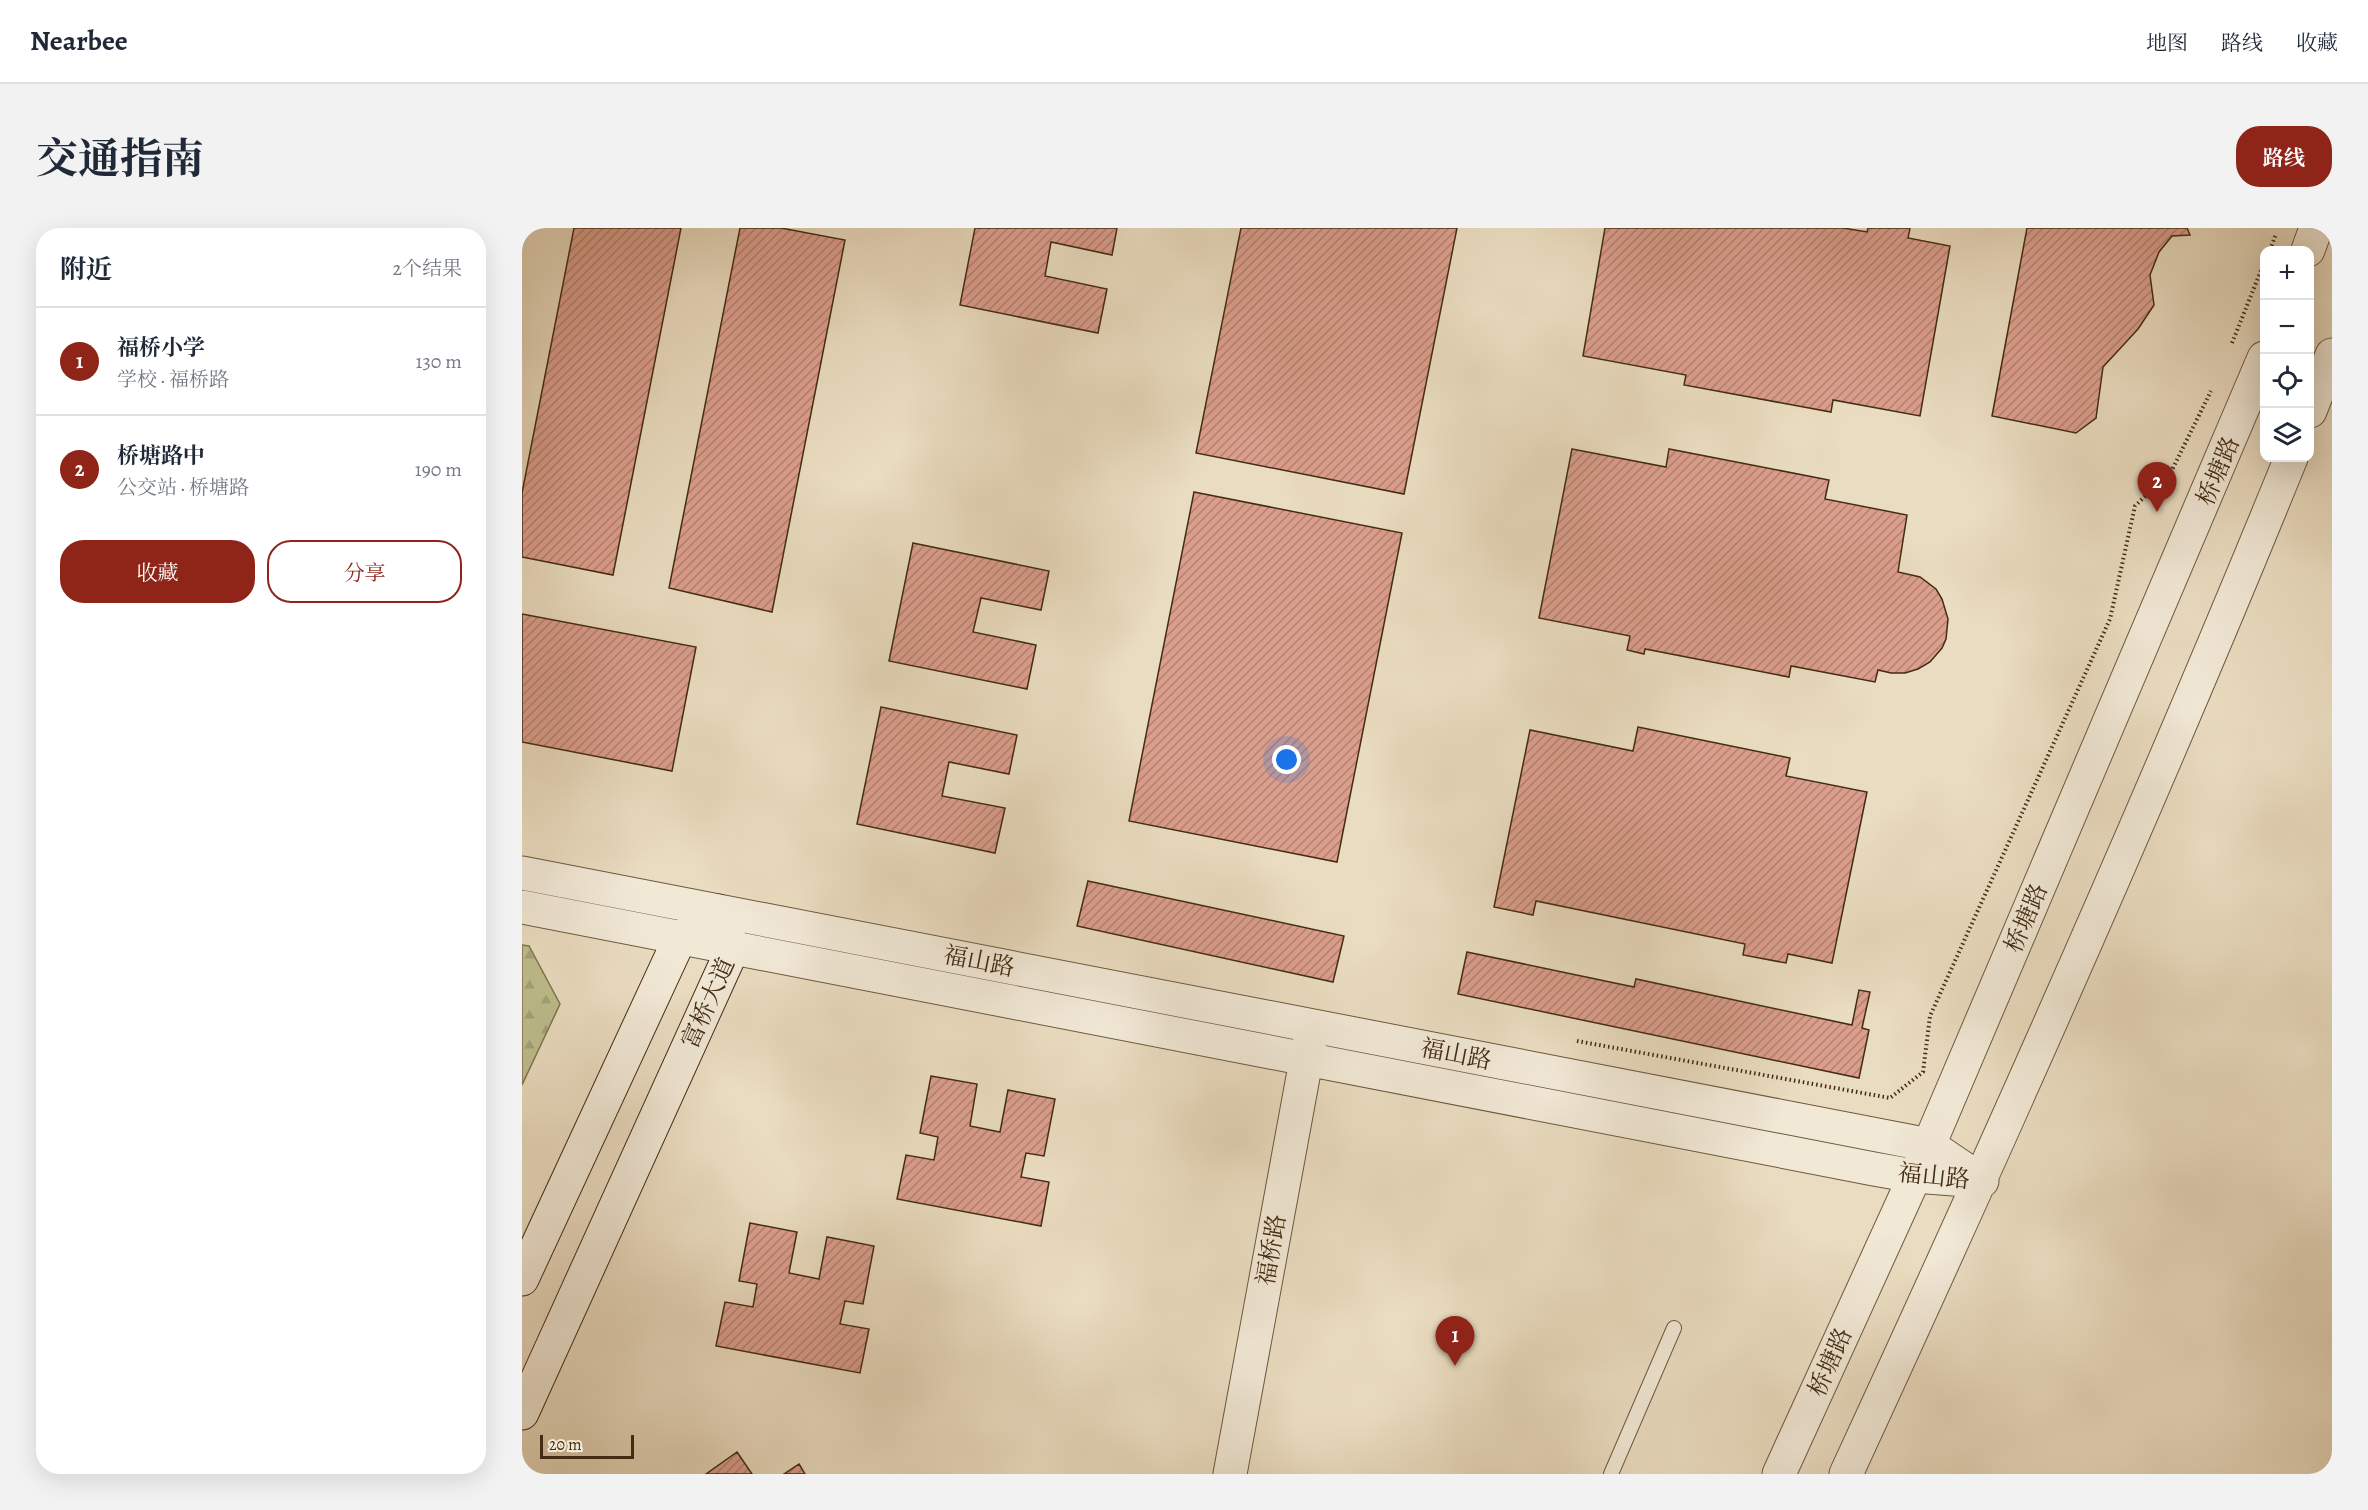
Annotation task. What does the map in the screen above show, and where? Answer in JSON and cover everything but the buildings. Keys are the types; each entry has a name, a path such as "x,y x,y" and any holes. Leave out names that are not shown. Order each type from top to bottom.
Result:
{"street":[{"path":"2309,246 2316,228"},
{"path":"2311,408 2332,355"},
{"name":"桥塘路","path":"1779,1474 1929,1145 2260,370"},
{"path":"1846,1474 1982,1181 2202,676 2289,462"},
{"name":"福山路","path":"522,873 1929,1145 1982,1181"},
{"name":"福山路","path":"522,907 1914,1176 1982,1181"},
{"name":"富桥大道","path":"522,1279 680,938 718,911 733,948 522,1413"},
{"name":"福桥路","path":"1230,1474 1311,1026"}],"lane":[{"path":"1611,1474 1674,1328"}],"path":[{"path":"2272,246 2279,228"},
{"path":"2231,346 2260,275"},
{"path":"1576,1041 1890,1098 1923,1072 1930,1016 2110,619 2134,506 2172,470 2214,387"}],"green space":[{"path":"522,945 529,946 560,1004 522,1085"}],"place":[{"name":"桥塘路中","path":"2157,512"},
{"name":"福桥小学","path":"1455,1366"}]}
